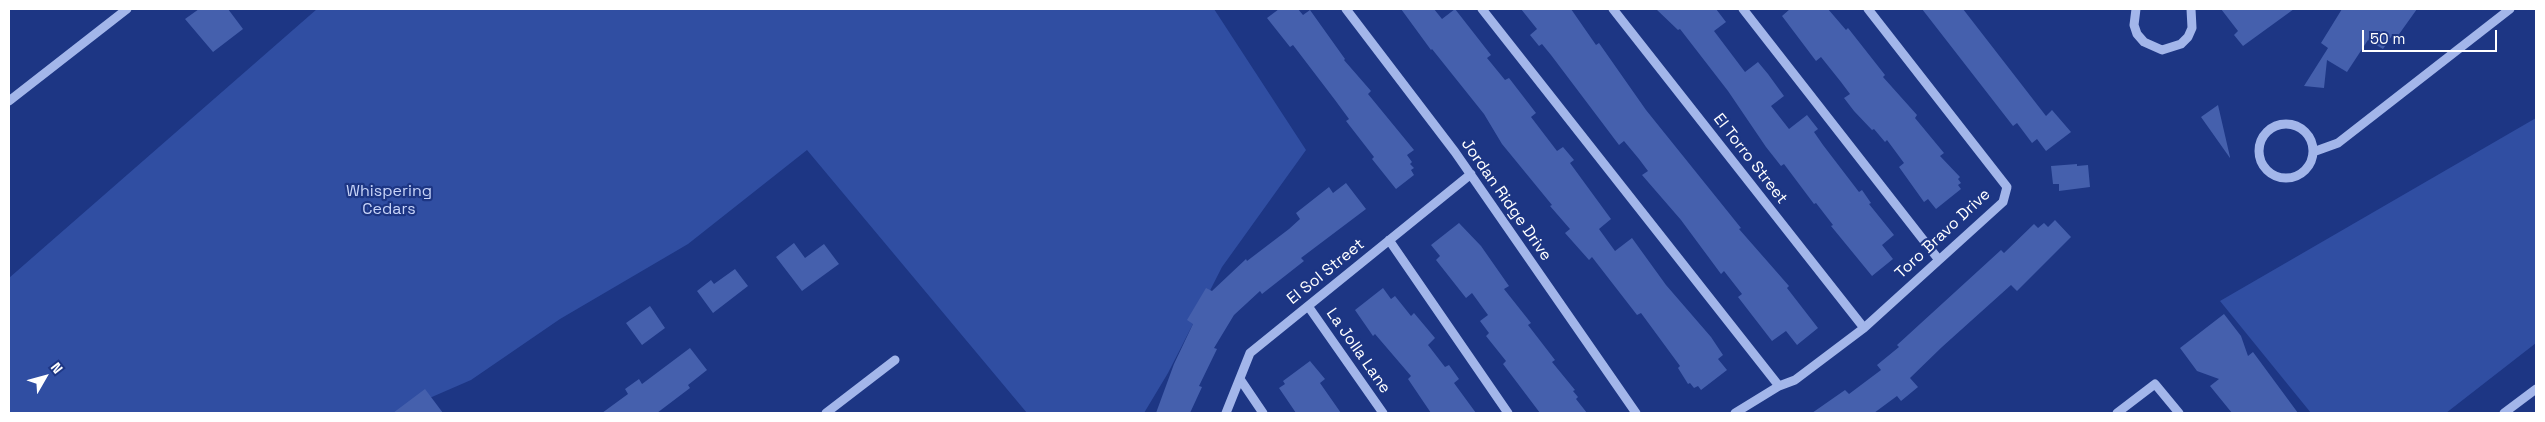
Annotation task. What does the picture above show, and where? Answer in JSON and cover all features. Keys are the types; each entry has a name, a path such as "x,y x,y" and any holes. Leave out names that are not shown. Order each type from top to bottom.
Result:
{"street":[{"path":"9,101 126,9"},
{"name":"Jordan Ridge Drive","path":"1346,9 1471,174 1636,413"},
{"path":"1482,9 1779,386"},
{"name":"El Torro Street","path":"1613,9 1864,328"},
{"path":"1743,9 1940,260"},
{"name":"Toro Bravo Drive","path":"1735,413 1779,386 1795,380 1864,328 2004,202 2007,187 1868,9"},
{"path":"2136,9 2134,25 2137,34 2144,42 2162,50 2172,48 2188,37 2192,28 2191,9"},
{"path":"2313,152 2338,143 2510,9"},
{"path":"2292,125 2307,134 2313,152 2307,169 2300,174 2283,178 2267,170 2260,155 2260,146 2262,138 2275,127 2292,125"},
{"name":"El Sol Street","path":"1226,413 1250,353 1471,174"},
{"path":"1389,240 1508,413"},
{"name":"La Jolla Lane","path":"1308,306 1383,413"},
{"path":"826,413 895,360"},
{"path":"1240,379 1263,413"},
{"path":"2117,413 2155,384 2179,413"},
{"path":"2504,413 2536,389"}],"green space":[{"name":"Whispering Cedars","path":"317,9 1214,9 1306,150 1222,267 1168,373 1144,413 1027,413 807,150 688,244 560,319 471,380 395,413 9,413 9,278"},
{"path":"2536,118 2536,343 2446,413 2311,413 2220,301"}],"building":[{"path":"199,9 228,9 243,29 213,52 185,19"},
{"path":"1279,9 1298,9 1303,15 1310,10 1344,60 1371,91 1368,94 1414,150 1407,155 1412,162 1410,164 1414,168 1411,170 1414,175 1396,189 1372,159 1374,157 1346,121 1349,119 1335,100 1293,45 1290,47 1267,18"},
{"path":"1401,9 1434,9 1442,19 1455,9 1491,55 1487,58 1505,80 1509,78 1536,113 1531,117 1557,151 1563,147 1574,160 1570,163 1611,219 1599,229 1615,251 1632,238 1666,285 1711,337 1723,355 1718,359 1727,370 1701,390 1698,386 1694,388 1690,383 1688,384 1678,368 1680,366 1641,313 1637,315 1592,257 1589,260 1565,233 1570,229 1502,144 1484,114 1431,50"},
{"path":"1521,9 1571,9 1596,45 1599,43 1646,110 1741,228 1739,229 1789,286 1787,288 1818,328 1797,345 1786,331 1772,341 1738,297 1742,294 1724,271 1721,274 1681,220 1642,175 1648,171 1639,159 1624,141 1619,145 1551,55 1542,44 1539,46 1530,35 1537,29"},
{"path":"1656,9 1716,9 1726,22 1714,31 1745,72 1758,62 1768,74 1784,96 1771,106 1789,129 1807,115 1818,129 1814,132 1823,145 1859,192 1862,190 1871,203 1869,204 1894,235 1882,245 1893,259 1872,276 1784,164 1781,166 1766,147 1728,91 1680,29 1678,30"},
{"path":"1790,9 1828,9 1846,30 1848,28 1885,75 1883,77 1917,115 1915,118 1944,153 1940,156 1960,177 1958,179 1961,183 1958,185 1961,189 1936,209 1928,199 1924,202 1899,167 1904,163 1887,140 1885,142 1854,111 1844,98 1850,94 1841,82 1821,57 1816,61 1782,16"},
{"path":"1922,9 1963,9 2046,116 2052,110 2071,132 2046,151 2037,139 2032,143 2017,123 2013,126"},
{"path":"2221,9 2294,9 2243,46 2234,35 2238,31"},
{"path":"2342,9 2417,9 2397,37 2393,34 2383,49 2368,40 2347,72 2327,60 2324,88 2304,86 2328,48 2321,43"},
{"path":"2218,105 2230,157 2230,158 2201,117"},
{"path":"2077,164 2077,166 2088,165 2090,187 2059,191 2059,184 2053,184 2051,166"},
{"path":"1346,183 1366,209 1301,258 1304,261 1262,294 1260,291 1234,315 1214,348 1217,349 1199,386 1202,387 1190,413 1156,413 1174,364 1193,324 1187,320 1206,288 1212,291 1246,259 1247,261 1289,229 1300,219 1296,213 1329,187 1333,193"},
{"path":"2055,220 2071,237 2017,291 2011,285 1942,347 1910,378 1918,387 1901,401 1897,396 1874,413 1812,413 1845,390 1849,394 1881,370 1877,365 1899,347 1897,345 2001,250 2004,253 2034,224 2038,228 2044,223 2048,227"},
{"path":"1459,223 1481,246 1509,286 1504,289 1531,323 1528,325 1555,360 1552,362 1575,390 1573,391 1578,397 1576,399 1587,413 1540,413 1503,364 1506,361 1486,336 1489,333 1480,321 1488,315 1472,293 1466,298 1436,260 1440,256 1431,245"},
{"path":"794,243 805,258 824,244 839,264 802,291 776,257"},
{"path":"735,269 748,286 713,313 697,291 711,280 714,284"},
{"path":"1383,288 1391,299 1395,296 1411,316 1414,313 1435,338 1428,345 1445,367 1449,365 1459,379 1454,383 1476,413 1431,413 1408,379 1411,376 1375,334 1373,336 1355,310"},
{"path":"650,306 665,328 642,345 626,323"},
{"path":"2224,314 2241,336 2248,356 2253,352 2298,413 2232,413 2210,386 2219,379 2197,371 2180,348"},
{"path":"690,348 707,370 688,385 690,388 657,413 602,413 628,394 625,389 639,379 642,384"},
{"path":"1310,361 1325,379 1320,383 1341,413 1296,413 1279,388 1285,384 1283,381"},
{"path":"425,389 443,413 393,413"}]}
